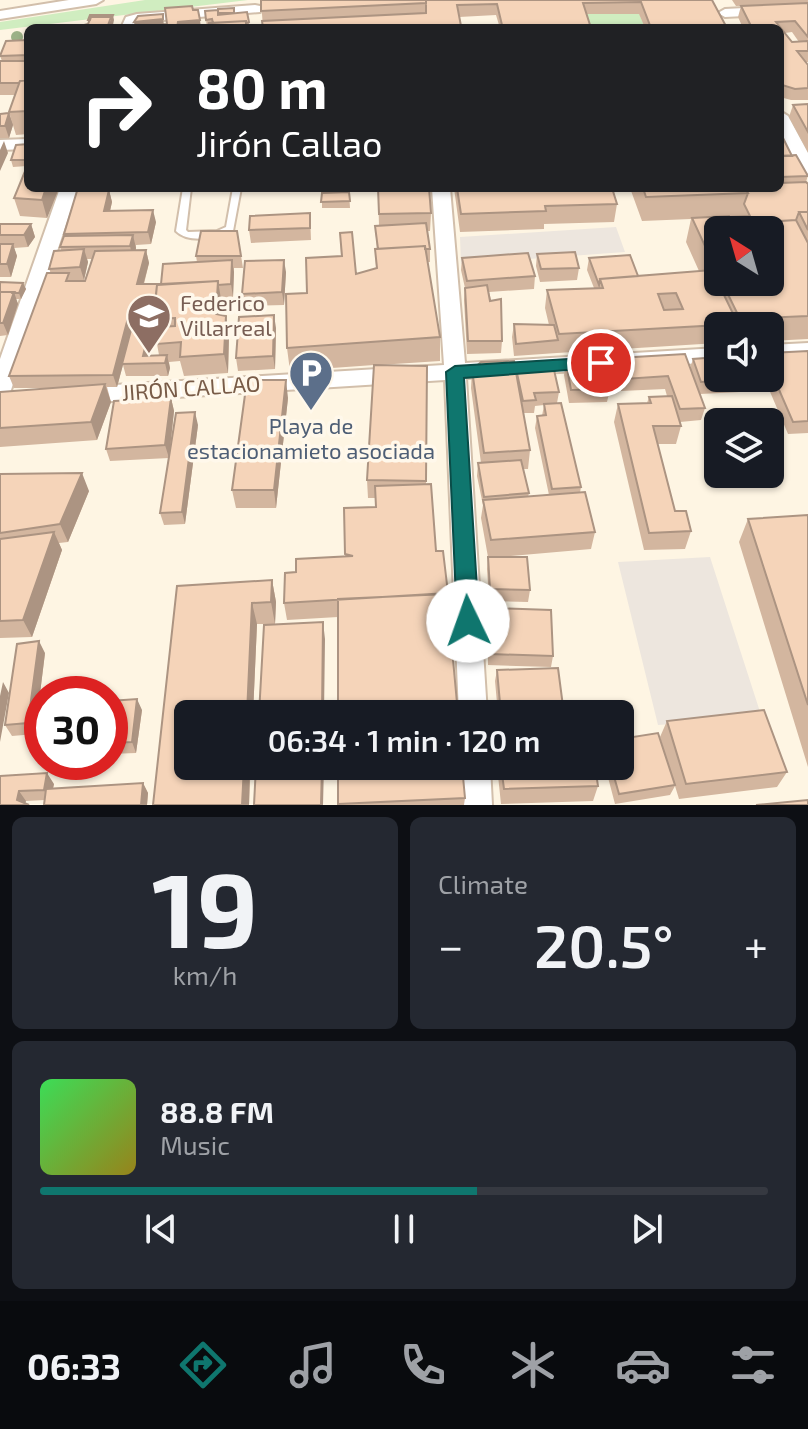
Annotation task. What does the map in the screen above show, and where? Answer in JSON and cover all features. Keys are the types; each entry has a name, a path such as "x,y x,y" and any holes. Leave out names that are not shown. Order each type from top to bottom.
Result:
{"street":[{"path":"0,15 96,0"},
{"path":"721,6 808,9"},
{"path":"721,6 731,24"},
{"path":"129,24 255,9"},
{"path":"785,111 808,169"},
{"path":"0,145 24,144"},
{"path":"5,396 68,192"},
{"path":"441,192 455,372 472,700"},
{"path":"784,351 808,350"},
{"name":"JIRÓN CALLAO","path":"61,396 704,356"},
{"path":"476,780 477,805"}],"lane":[{"path":"186,192 181,231 186,235 219,234 230,229 236,192"}],"shaded area":[{"path":"616,227 625,252 461,264 460,237"},
{"path":"710,557 762,718 658,725 618,562"}],"green space":[{"path":"145,0 248,0 50,24 24,24 24,27 0,30 0,22"},
{"path":"639,13 643,24 585,24 581,14"}],"building":[{"path":"261,0 426,0 426,3 261,11"},
{"path":"426,0 712,0 725,24 649,24 641,2 583,3 590,24 502,24 497,4 457,5 461,24 262,24 262,21 426,13"},
{"path":"808,3 808,37 795,21 750,24 741,6"},
{"path":"192,6 193,10 198,10 200,20 167,24 165,8"},
{"path":"234,8 234,13 218,13 218,9"},
{"path":"218,10 218,15 247,12 249,22 213,23 212,19 206,20 205,11"},
{"path":"163,14 163,19 134,22 138,16"},
{"path":"90,15 113,15 111,19 91,17 88,20"},
{"path":"91,17 111,17 108,24 88,24"},
{"path":"246,21 246,24 209,23"},
{"path":"784,32 792,42 808,41 808,51 797,51 808,65 808,88 784,86"},
{"path":"24,40 24,55 0,56 6,41"},
{"path":"0,61 24,61 24,80 0,83"},
{"path":"24,80 24,111 9,112 20,81"},
{"path":"808,104 808,132 793,105"},
{"path":"9,113 5,126 0,126 0,114"},
{"path":"784,140 792,156 784,156"},
{"path":"24,144 24,160 11,160 16,145"},
{"path":"796,155 808,176 784,177 784,156"},
{"path":"24,174 24,192 45,192 42,200 14,198"},
{"path":"806,182 808,212 799,212 796,220 784,221 784,216 750,216 744,204 747,192 784,192 784,183"},
{"path":"77,192 109,192 104,211 153,210 148,232 64,234"},
{"path":"349,192 350,201 321,202 322,193"},
{"path":"378,192 429,192 431,213 379,214"},
{"path":"458,192 613,192 617,204 545,206 546,211 461,214"},
{"path":"644,192 748,193 646,197"},
{"path":"799,212 808,212 808,230"},
{"path":"310,213 310,228 249,230 250,216"},
{"path":"704,217 704,244 692,218"},
{"path":"796,220 808,243 808,316 784,317 784,312 737,312 729,296 784,296 784,221"},
{"path":"426,223 430,249 425,249 425,246 378,249 375,226"},
{"path":"0,224 31,224 24,235 0,235"},
{"path":"201,231 237,231 241,256 196,256"},
{"path":"352,232 356,274 377,268 375,249 425,246 440,337 287,348 286,294 307,293 306,258 342,256 340,233"},
{"path":"133,235 130,246 60,247 64,236"},
{"path":"0,244 13,244 7,264 0,264"},
{"path":"84,249 80,267 49,269 54,251"},
{"path":"146,250 137,284 160,284 157,285 143,356 167,355 165,363 122,364 131,330 140,330 143,318 128,318 113,375 9,376 47,273 69,273 66,281 85,281 95,251"},
{"path":"575,252 579,268 541,269 537,254"},
{"path":"528,253 535,276 467,281 462,258"},
{"path":"630,255 638,276 600,279 599,285 589,258"},
{"path":"232,260 231,284 218,285 218,281 161,284 163,264"},
{"path":"284,260 282,292 242,294 245,261"},
{"path":"704,271 704,296 725,296 732,312 704,312 704,326 559,334 547,290 603,288 600,279","holes":["676,293 683,309 664,310 658,294"]},
{"path":"218,281 216,314 226,316 224,354 180,357 181,342 157,344 158,327 175,326 175,318 153,319 157,285"},
{"path":"0,282 23,283 19,293 13,293 0,292"},
{"path":"487,285 490,301 501,299 502,341 468,341 465,288"},
{"path":"0,292 14,292 3,323 0,323"},
{"path":"274,315 273,356 236,358 239,317"},
{"path":"514,324 554,325 558,340 516,344"},
{"path":"808,351 808,421 793,422 780,392 784,392 784,352"},
{"path":"685,354 705,408 680,409 668,376 624,379 618,358"},
{"path":"704,358 704,382 701,382 693,359"},
{"path":"514,361 530,450 484,453 472,370 481,362"},
{"path":"552,361 559,392 534,393 536,400 523,401 515,364"},
{"path":"603,361 610,389 571,390 566,362"},
{"path":"374,365 427,366 426,481 367,480"},
{"path":"247,380 286,380 274,490 232,490"},
{"path":"105,384 91,422 0,428 0,392"},
{"path":"672,396 681,426 653,426 675,511 686,511 691,531 649,533 618,404 651,403 649,397"},
{"path":"171,398 165,445 106,449 114,401"},
{"path":"561,403 581,487 552,489 537,416 546,415 544,404"},
{"path":"195,412 182,512 160,513 176,413"},
{"path":"521,460 529,493 484,497 478,463"},
{"path":"82,473 60,524 0,533 0,474"},
{"path":"431,484 436,551 443,551 448,593 284,603 285,573 296,572 296,559 353,556 345,554 344,508 376,507 375,486"},
{"path":"585,492 595,532 491,540 483,500"},
{"path":"808,515 808,705 748,519"},
{"path":"54,532 23,620 0,621 0,539"},
{"path":"488,557 527,557 530,590 490,589"},
{"path":"272,580 271,602 252,603 248,700 174,700 174,780 243,780 242,805 153,805 177,586"},
{"path":"447,594 457,700 338,700 338,599"},
{"path":"489,608 551,610 553,656 490,654"},
{"path":"323,622 322,700 260,700 264,625"},
{"path":"39,641 34,676 24,676 24,723 5,725 17,644"},
{"path":"558,668 562,700 500,700 497,670"},
{"path":"137,699 132,742 128,742 128,700"},
{"path":"764,710 787,772 686,784 667,721"},
{"path":"658,733 675,785 619,794 615,780 634,780 634,737"},
{"path":"24,774 24,780 46,780 44,790 19,791 17,800 29,805 0,805 0,776"},
{"path":"255,780 322,780 321,805 254,805"},
{"path":"338,780 463,780 465,798 338,804"},
{"path":"503,780 597,780 598,786 504,789"},
{"path":"143,783 141,805 44,805 46,789"},
{"path":"808,800 808,805 756,805"}],"place":[{"name":"Federico Villarreal","path":"149,355"},
{"name":"Playa de estacionamieto asociada","path":"311,412"}],"route":[{"path":"468,621 455,372 601,363"}]}
